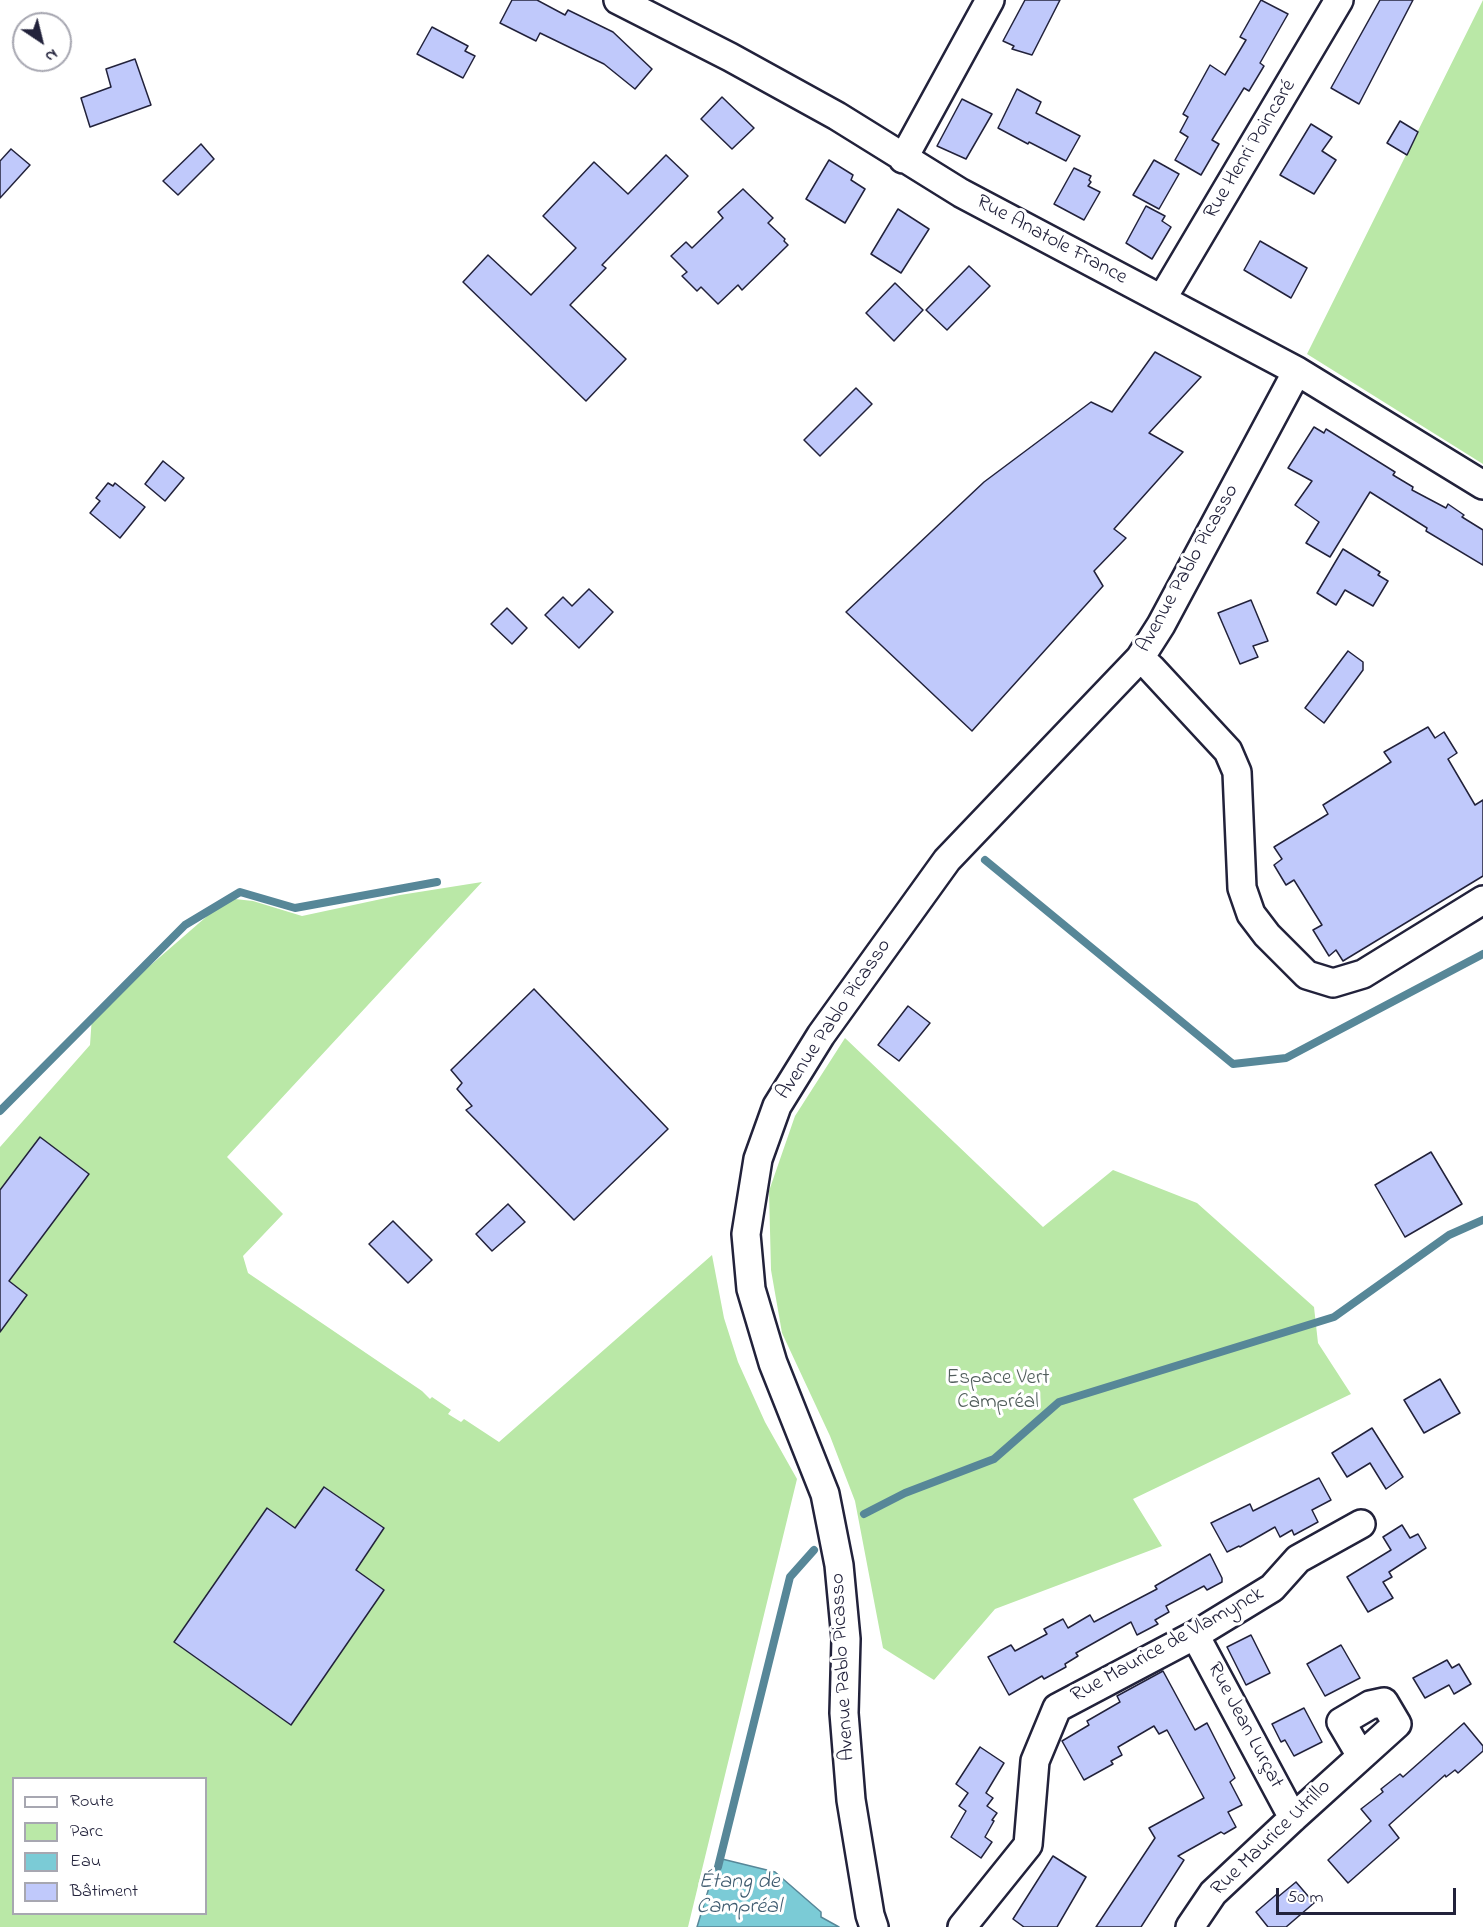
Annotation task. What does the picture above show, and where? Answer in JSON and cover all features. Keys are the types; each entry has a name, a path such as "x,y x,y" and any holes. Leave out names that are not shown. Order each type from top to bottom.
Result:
{"street":[{"name":"Rue Anatole France","path":"618,0 808,100 961,194 1297,371 1483,484"},
{"path":"903,159 990,0"},
{"name":"Rue Henri Poincaré","path":"1162,299 1340,0"},
{"name":"Avenue Pablo Picasso","path":"874,1927 851,1800 844,1713 846,1639 839,1565 825,1494 773,1363 751,1289 746,1234 758,1160 777,1106 820,1035 947,860 1140,658 1161,625 1297,371"},
{"path":"1140,658 1228,751 1237,772 1242,888 1251,914 1267,935 1307,975 1333,983 1363,974 1483,900"},
{"name":"Rue Maurice de Vlamynck","path":"962,1927 1028,1845 1035,1761 1057,1708 1195,1635 1272,1588 1298,1559 1361,1524"},
{"name":"Rue Jean Lurçat","path":"1195,1635 1293,1818"},
{"name":"Rue Maurice Utrillo","path":"1190,1927 1213,1893 1361,1756"}],"green space":[{"path":"1483,0 1483,464 1307,354"},
{"path":"482,882 227,1157 283,1214 243,1256 248,1273 422,1391 430,1399 432,1397 451,1410 448,1414 461,1422 464,1419 499,1442 712,1255 724,1318 738,1362 765,1422 797,1479 688,1927 0,1927 0,1147 90,1045 92,1016 221,904 235,899 253,901 302,916 400,895"},
{"name":"Espace Vert Campréal","path":"845,1038 1043,1227 1113,1170 1197,1203 1314,1307 1318,1343 1351,1394 1133,1499 1162,1546 995,1609 934,1680 883,1648 855,1501 830,1436 782,1333 771,1270 769,1191 795,1116"}],"water":[{"name":"Étang de Campréal","path":"718,1858 775,1872 821,1912 821,1917 839,1927 697,1927"}],"building":[{"path":"512,0 537,0 565,15 568,10 613,32 652,69 635,89 604,64 540,33 536,41 500,23"},
{"path":"1025,0 1060,0 1032,55 1012,49 1014,46 1003,41"},
{"path":"1261,0 1288,14 1260,63 1264,66 1249,91 1244,88 1212,140 1219,144 1201,175 1175,160 1188,137 1180,132 1188,117 1183,114 1210,65 1225,75 1246,40 1240,37"},
{"path":"1380,0 1413,0 1359,104 1331,88"},
{"path":"432,27 468,46 465,51 475,56 463,78 417,54"},
{"path":"135,59 151,105 90,127 81,98 111,87 106,69"},
{"path":"1017,89 1041,102 1036,113 1080,136 1066,161 998,128"},
{"path":"722,97 754,128 732,149 701,119"},
{"path":"962,99 992,114 966,159 937,146"},
{"path":"1400,121 1418,132 1407,155 1387,143"},
{"path":"1311,124 1332,137 1322,151 1336,160 1314,194 1280,175"},
{"path":"201,144 214,159 178,195 163,181"},
{"path":"11,149 30,165 0,198 0,161"},
{"path":"666,155 688,176 602,265 606,268 570,305 626,359 586,401 463,282 488,255 531,295 576,248 543,216 594,162 628,194"},
{"path":"829,160 853,175 851,180 865,189 845,223 806,199"},
{"path":"1154,160 1179,174 1159,209 1133,195"},
{"path":"1074,168 1091,176 1088,186 1100,192 1084,220 1054,204"},
{"path":"743,189 773,218 768,223 785,239 788,245 742,290 738,285 718,304 701,287 697,291 682,276 687,272 671,256 686,242 692,248 723,218 718,212"},
{"path":"1146,206 1165,216 1162,221 1171,227 1152,259 1126,243"},
{"path":"898,209 929,229 901,273 871,254"},
{"path":"1260,241 1307,268 1291,298 1244,270"},
{"path":"969,266 990,286 947,330 926,310"},
{"path":"895,283 923,310 894,341 866,313"},
{"path":"1155,352 1201,377 1149,433 1183,452 1114,529 1126,538 1094,571 1103,586 972,731 846,612 984,482 1091,402 1112,412"},
{"path":"856,388 872,404 820,456 804,440"},
{"path":"1314,427 1324,433 1326,429 1395,472 1393,475 1413,487 1412,490 1446,508 1448,504 1464,515 1462,517 1483,530 1483,565 1426,531 1427,528 1370,492 1330,557 1306,543 1319,522 1295,505 1312,481 1288,468"},
{"path":"163,461 184,478 165,501 145,484"},
{"path":"108,483 113,486 115,483 145,507 120,538 90,513 100,501 96,498"},
{"path":"1343,549 1380,572 1378,575 1388,581 1373,606 1345,590 1336,605 1317,593"},
{"path":"589,589 613,612 579,648 545,615 563,597 572,606"},
{"path":"1251,600 1268,641 1253,646 1258,657 1240,664 1218,613"},
{"path":"507,608 527,628 512,644 491,624"},
{"path":"1348,651 1363,662 1363,670 1324,723 1305,708"},
{"path":"1428,727 1435,738 1444,732 1457,753 1448,759 1475,805 1483,800 1483,876 1343,961 1336,950 1329,956 1313,930 1322,925 1294,880 1286,885 1274,865 1282,859 1274,847 1328,814 1323,805 1391,762 1384,752"},
{"path":"534,989 668,1129 574,1220 466,1110 472,1106 457,1089 462,1083 451,1070"},
{"path":"908,1006 930,1023 899,1061 878,1045"},
{"path":"40,1137 89,1174 9,1281 27,1295 0,1332 0,1190"},
{"path":"1431,1152 1462,1204 1405,1237 1375,1185"},
{"path":"508,1204 525,1222 492,1251 476,1234"},
{"path":"393,1221 432,1260 408,1283 369,1244"},
{"path":"1440,1379 1460,1413 1424,1433 1404,1400"},
{"path":"1372,1428 1403,1477 1386,1489 1370,1463 1347,1477 1332,1453"},
{"path":"1319,1478 1331,1500 1312,1510 1318,1522 1294,1535 1292,1530 1280,1537 1275,1527 1227,1552 1211,1523 1250,1504 1253,1511"},
{"path":"324,1487 384,1528 356,1570 384,1590 291,1725 174,1642 267,1508 295,1528"},
{"path":"1402,1525 1410,1538 1418,1534 1426,1548 1389,1572 1392,1577 1383,1582 1393,1598 1368,1612 1347,1577 1391,1550 1383,1537"},
{"path":"1210,1554 1222,1582 1207,1590 1204,1586 1166,1606 1169,1612 1155,1620 1158,1624 1137,1635 1131,1622 1076,1653 1078,1656 1065,1664 1066,1667 1044,1679 1042,1676 1009,1695 988,1657 1011,1645 1015,1651 1047,1634 1044,1629 1063,1619 1068,1628 1090,1615 1094,1622 1157,1589 1155,1586"},
{"path":"1251,1635 1270,1673 1246,1685 1227,1647"},
{"path":"1341,1645 1360,1678 1325,1696 1307,1664"},
{"path":"1447,1660 1452,1668 1459,1664 1471,1684 1454,1694 1449,1685 1425,1698 1413,1678"},
{"path":"1163,1671 1195,1730 1207,1723 1235,1778 1230,1782 1242,1805 1228,1812 1236,1827 1224,1834 1221,1832 1178,1856 1184,1860 1141,1927 1096,1927 1155,1838 1149,1828 1204,1798 1167,1730 1159,1734 1154,1726 1118,1747 1122,1755 1111,1761 1113,1764 1084,1780 1062,1741 1089,1725 1087,1721 1120,1702 1117,1696"},
{"path":"1304,1708 1322,1742 1294,1756 1285,1740 1281,1742 1272,1724"},
{"path":"1464,1723 1483,1746 1483,1751 1458,1773 1455,1770 1446,1777 1445,1775 1389,1825 1399,1838 1348,1883 1328,1860 1371,1821 1361,1809 1383,1792 1381,1789 1400,1774 1403,1777"},
{"path":"980,1747 1004,1763 986,1793 993,1798 987,1806 997,1813 985,1837 992,1842 981,1858 951,1837 966,1811 959,1806 968,1793 956,1784"},
{"path":"1053,1856 1086,1877 1057,1927 1024,1927 1013,1919"},
{"path":"1296,1882 1314,1903 1286,1927 1268,1927 1256,1912"}],"waterway":[{"path":"985,860 1233,1064 1286,1058 1483,954"},
{"path":"0,1111 185,925 240,892 295,908 437,882"},
{"path":"864,1514 905,1493 994,1459 1059,1402 1334,1317 1449,1235 1483,1220"},
{"path":"718,1867 790,1577 814,1550"}]}
